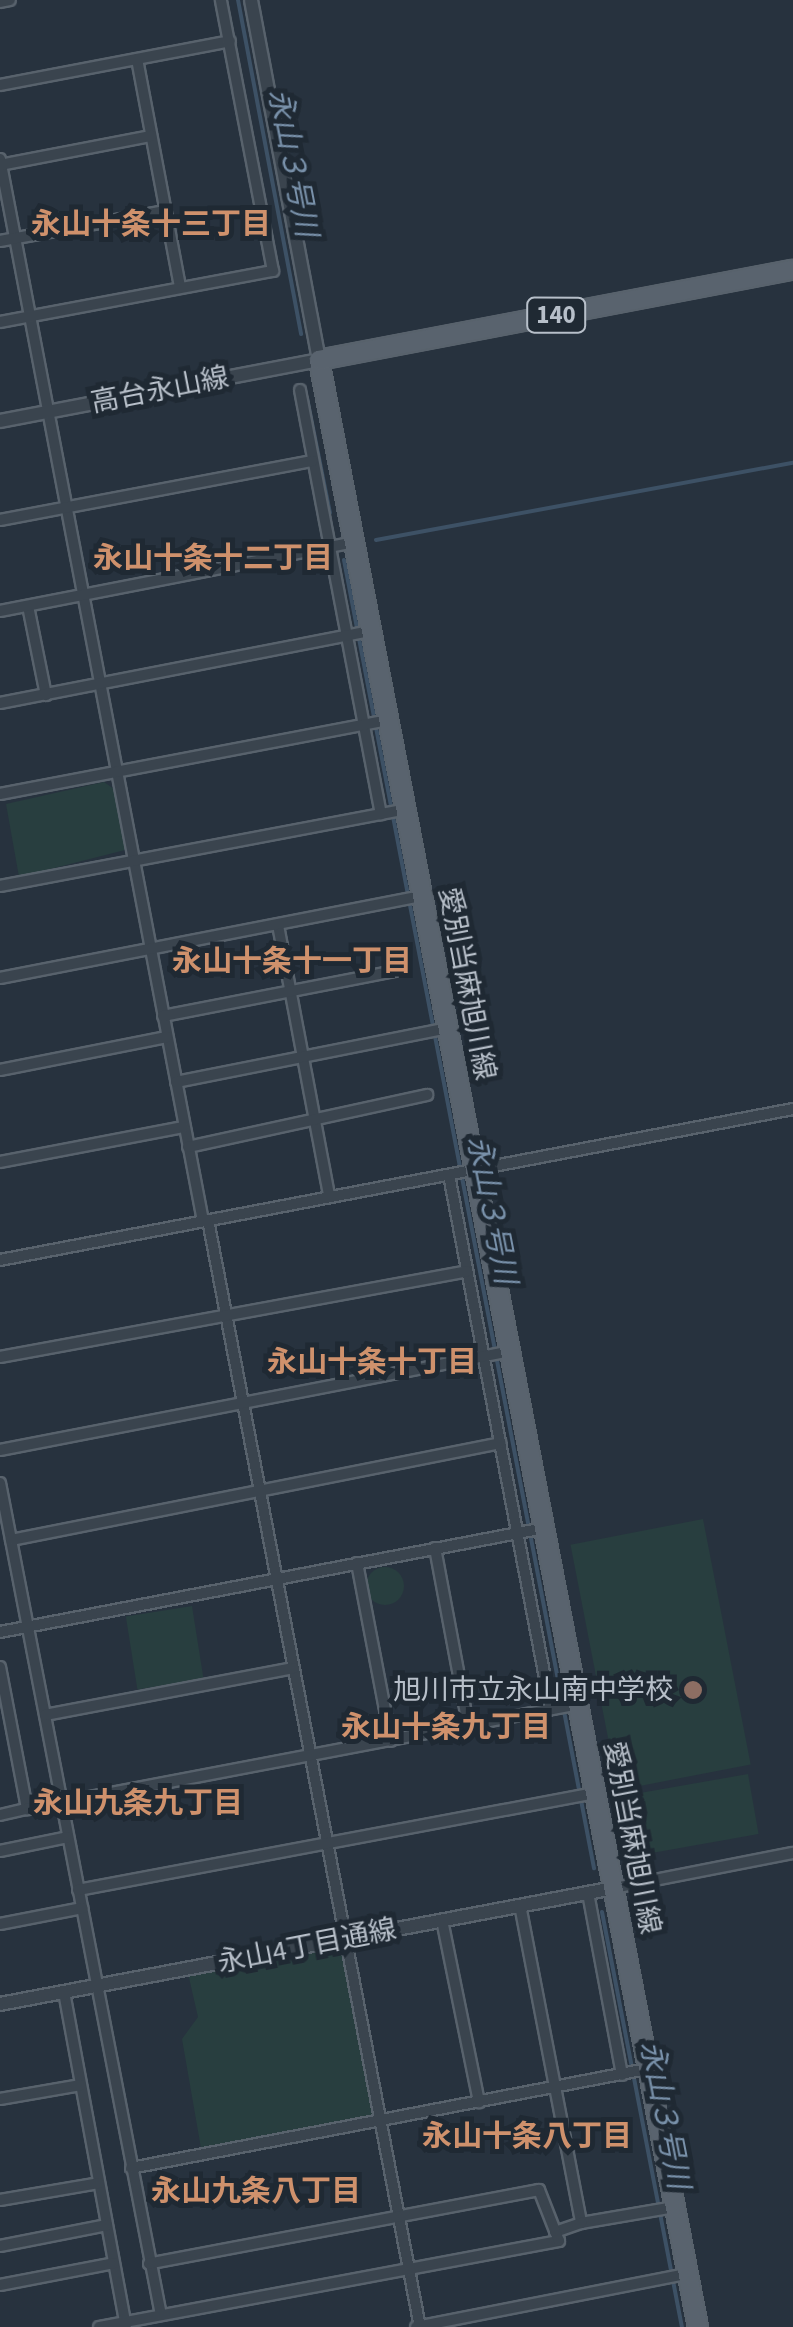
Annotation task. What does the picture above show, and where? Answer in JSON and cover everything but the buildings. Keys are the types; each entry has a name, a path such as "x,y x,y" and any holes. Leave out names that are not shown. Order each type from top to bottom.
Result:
{"main road":[{"name":"140","path":"319,360 793,270"},
{"name":"愛別当麻旭川線","path":"319,360 354,542 359,634 393,811 438,1030 475,1169 496,1354 565,1707 614,1888 634,2072 678,2275 698,2327"}],"street":[{"path":"0,2 10,0"},
{"path":"0,322 273,271 221,0"},
{"path":"251,0 319,360"},
{"path":"0,85 230,41"},
{"path":"137,59 180,287"},
{"path":"151,136 0,163 184,1127 227,1315 278,1579 418,2327 678,2275"},
{"path":"0,241 165,211"},
{"name":"高台永山線","path":"0,421 319,360"},
{"path":"0,886 393,811 359,634 330,547 300,390"},
{"path":"0,520 312,461"},
{"path":"0,612 354,542"},
{"path":"28,606 46,694"},
{"path":"0,704 359,634"},
{"path":"0,794 376,722"},
{"path":"0,978 413,897"},
{"path":"278,926 328,1196"},
{"path":"163,1016 404,968"},
{"path":"176,1082 438,1030"},
{"path":"0,1070 167,1037"},
{"path":"188,1147 315,1122 427,1094"},
{"path":"0,1260 793,1109"},
{"path":"0,1162 184,1127"},
{"path":"0,1814 565,1707 531,1531 500,1443 496,1354 467,1271 449,1175"},
{"path":"0,1357 467,1271"},
{"path":"0,1450 496,1354"},
{"path":"11,1540 500,1443"},
{"path":"0,1483 161,2315"},
{"path":"0,1632 531,1531"},
{"path":"435,1548 468,1725"},
{"path":"357,1563 392,1741"},
{"path":"0,1666 27,1810"},
{"path":"45,1715 294,1668"},
{"path":"0,1754 15,1751"},
{"path":"78,1890 586,1795"},
{"path":"0,1850 68,1837"},
{"path":"614,1888 793,1853"},
{"name":"永山4丁目通線","path":"0,2004 614,1888"},
{"path":"131,2168 634,2072 588,1893"},
{"path":"520,1905 582,2223"},
{"path":"0,1924 82,1908"},
{"path":"442,1920 479,2102"},
{"path":"64,1992 126,2325"},
{"path":"0,2099 81,2085"},
{"path":"0,2200 99,2183"},
{"path":"99,2327 559,2241 539,2190 149,2264"},
{"path":"556,2232 582,2223 666,2209"},
{"path":"0,2246 108,2225"},
{"path":"0,2285 114,2263"}],"green space":[{"path":"104,782 114,789 125,850 19,877 6,804"},
{"path":"703,1519 751,1764 618,1790 570,1545"},
{"path":"385,1567 398,1573 404,1586 398,1599 385,1605 372,1599 366,1586 372,1573"},
{"path":"192,1606 204,1679 137,1690 126,1616"},
{"path":"748,1774 759,1834 643,1854 633,1794"},
{"path":"346,1938 381,2122 202,2154 182,2039 198,2017 187,1969"}],"waterway":[{"name":"永山３号川","path":"238,0 301,334"},
{"name":"永山３号川","path":"307,398 330,513"},
{"path":"376,540 793,463"},
{"name":"永山３号川","path":"344,560 594,1868"},
{"name":"永山３号川","path":"602,1912 682,2327"}],"place":[{"name":"旭川市立永山南中学校","path":"693,1690"}],"district":[{"name":"永山十条十三丁目","path":"151,225"},
{"name":"永山十条十二丁目","path":"213,559"},
{"name":"永山十条十一丁目","path":"292,962"},
{"name":"永山十条十丁目","path":"372,1363"},
{"name":"永山十条九丁目","path":"446,1728"},
{"name":"永山九条九丁目","path":"138,1804"},
{"name":"永山十条八丁目","path":"527,2137"},
{"name":"永山九条八丁目","path":"256,2192"}]}
